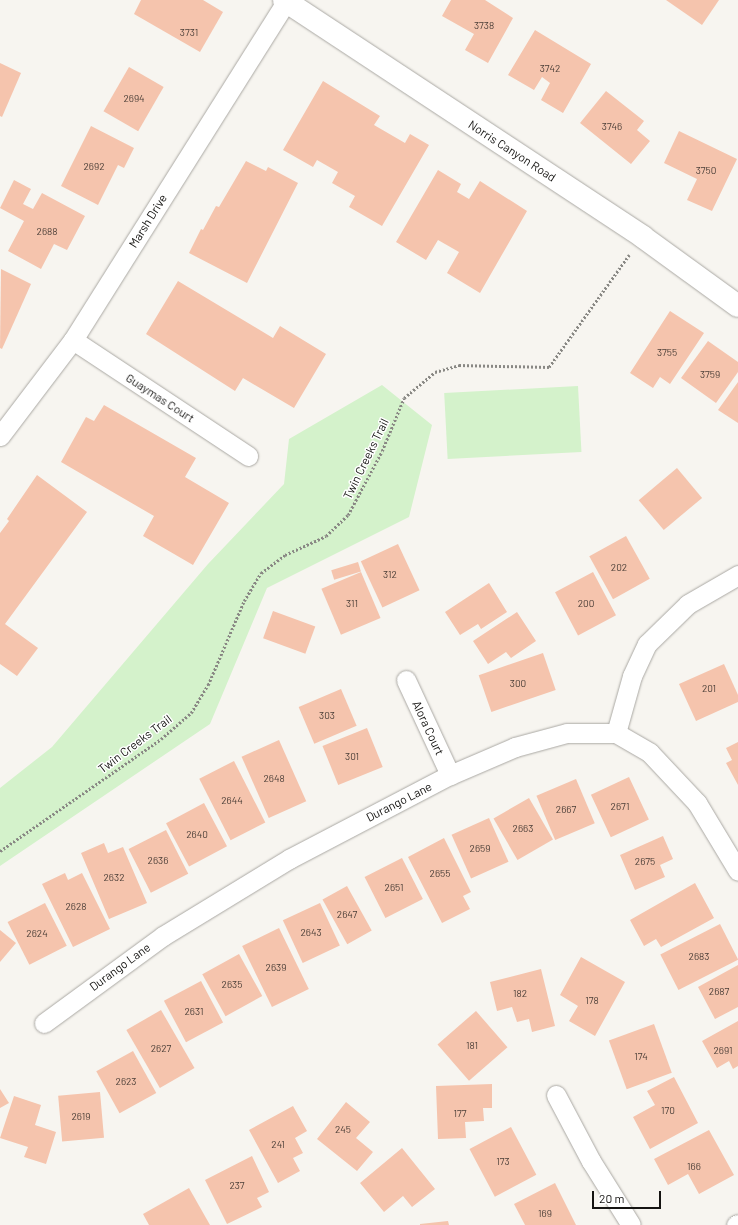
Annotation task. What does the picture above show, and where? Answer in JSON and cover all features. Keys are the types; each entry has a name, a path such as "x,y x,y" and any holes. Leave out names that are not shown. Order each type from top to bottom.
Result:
{"street":[{"name":"Norris Canyon Road","path":"285,0 643,237 738,306"},
{"name":"Marsh Drive","path":"0,436 73,340 285,0"},
{"name":"Guaymas Court","path":"73,340 248,456"},
{"path":"738,575 688,604 647,644 632,676 616,733 650,753 697,803 738,871"},
{"name":"Alora Court","path":"406,680 450,775"},
{"name":"Durango Lane","path":"44,1023 163,936 282,863 450,775 515,747 567,733 616,733"},
{"path":"556,1095 592,1161 631,1225"}],"path":[{"name":"Twin Creeks Trail","path":"0,851 161,739 191,713 208,685 244,601 260,573 285,555 326,536 348,514 373,471 404,398 435,372 459,365 549,367 643,237"}],"green space":[{"path":"382,385 432,425 409,517 267,588 210,724 0,866 0,788 52,747 208,564 284,484 289,439"},
{"path":"578,386 581,452 448,459 444,393"}],"building":[{"path":"141,0 203,0 223,12 200,52 134,14"},
{"path":"451,0 485,0 513,18 488,63 465,50 474,34 442,16"},
{"path":"666,0 719,0 702,25"},
{"path":"535,30 591,64 563,113 541,100 550,83 542,77 534,90 508,75"},
{"path":"0,63 21,73 2,117 0,116"},
{"path":"129,67 164,87 138,131 104,111"},
{"path":"323,81 380,116 374,125 405,143 410,134 429,145 382,226 349,207 355,196 332,183 338,172 317,160 313,167 283,150"},
{"path":"606,91 644,121 637,130 650,141 631,164 580,123"},
{"path":"91,126 134,148 124,168 118,165 98,205 61,186"},
{"path":"679,131 737,159 712,211 687,200 697,179 664,163"},
{"path":"246,161 266,171 268,167 298,183 247,283 189,253 201,229 203,230 216,206 219,207"},
{"path":"438,170 461,184 457,192 469,199 480,181 527,211 480,293 447,273 459,252 438,240 426,260 396,242"},
{"path":"14,180 31,189 23,204 33,209 42,193 85,216 67,250 54,244 41,269 8,251 24,221 0,208"},
{"path":"1,269 31,284 2,349 0,348"},
{"path":"178,281 273,338 280,326 326,354 294,408 243,378 235,391 146,334"},
{"path":"670,311 704,333 670,384 660,377 653,388 630,373"},
{"path":"708,341 738,362 738,372 716,403 681,378"},
{"path":"738,382 738,423 718,410"},
{"path":"104,405 196,458 185,477 229,503 193,565 143,536 154,516 61,462 86,417 94,421"},
{"path":"677,468 702,498 664,530 639,500"},
{"path":"37,475 87,512 5,624 38,648 17,676 0,664 0,533 9,521 7,519"},
{"path":"626,536 650,579 613,599 589,556"},
{"path":"398,544 420,590 382,608 361,561"},
{"path":"358,562 361,572 334,580 331,570"},
{"path":"361,572 381,618 341,635 321,589"},
{"path":"593,572 616,615 578,635 555,592"},
{"path":"489,583 507,612 481,629 478,624 460,635 445,612"},
{"path":"273,611 315,626 305,654 263,638"},
{"path":"517,612 536,641 511,658 506,652 488,664 473,641"},
{"path":"543,653 556,690 491,712 479,675"},
{"path":"724,664 738,695 738,702 696,721 679,684"},
{"path":"341,689 357,726 314,744 299,707"},
{"path":"367,728 383,767 338,785 322,746"},
{"path":"279,740 306,801 269,818 242,757"},
{"path":"738,742 738,785 726,763 732,760 726,748"},
{"path":"234,761 265,822 231,840 199,779"},
{"path":"629,777 649,820 611,837 591,795"},
{"path":"576,779 595,823 555,840 536,796"},
{"path":"529,798 553,840 517,860 493,818"},
{"path":"204,803 227,846 189,866 166,823"},
{"path":"489,818 509,862 471,879 452,835"},
{"path":"166,830 188,874 151,893 129,849"},
{"path":"663,836 673,859 660,865 665,877 635,890 620,855"},
{"path":"444,838 471,892 463,896 470,909 442,923 408,857"},
{"path":"104,843 108,853 123,847 147,903 109,919 81,853"},
{"path":"402,858 423,899 385,918 365,877"},
{"path":"65,873 68,880 82,873 110,929 73,947 42,884"},
{"path":"695,883 714,918 661,947 656,939 644,946 630,920"},
{"path":"347,886 372,931 347,944 323,900"},
{"path":"45,903 67,946 29,965 8,922"},
{"path":"320,903 340,946 303,963 283,920"},
{"path":"720,924 738,960 678,990 660,954"},
{"path":"279,928 309,989 272,1007 242,946"},
{"path":"0,930 16,943 0,962"},
{"path":"239,954 262,996 226,1016 202,974"},
{"path":"581,957 625,982 595,1036 569,1021 578,1006 560,995"},
{"path":"738,965 738,1007 715,1019 698,987"},
{"path":"541,969 555,1026 532,1032 529,1019 517,1022 512,1007 497,1011 490,982"},
{"path":"201,981 223,1022 186,1042 164,1001"},
{"path":"161,1010 194,1068 160,1088 126,1030"},
{"path":"476,1011 507,1047 469,1081 438,1044"},
{"path":"738,1021 738,1066 733,1069 729,1061 717,1068 702,1041"},
{"path":"654,1024 672,1073 627,1089 609,1040"},
{"path":"133,1051 156,1093 120,1113 96,1071"},
{"path":"674,1077 698,1123 650,1149 633,1117 655,1105 647,1091"},
{"path":"492,1084 492,1108 483,1108 484,1121 465,1122 466,1138 438,1139 436,1086"},
{"path":"0,1089 9,1103 0,1108"},
{"path":"100,1092 104,1138 62,1141 58,1096"},
{"path":"14,1096 41,1105 35,1125 56,1132 46,1164 24,1157 28,1147 0,1138"},
{"path":"346,1102 370,1122 356,1138 373,1152 357,1171 317,1139"},
{"path":"293,1106 307,1131 295,1138 303,1153 293,1158 300,1171 278,1183 249,1130"},
{"path":"511,1127 536,1175 495,1197 470,1149"},
{"path":"709,1130 734,1175 699,1194 688,1174 668,1185 654,1159"},
{"path":"402,1148 435,1189 412,1207 403,1196 384,1212 360,1183"},
{"path":"252,1156 269,1192 257,1198 262,1207 227,1224 205,1180"},
{"path":"555,1183 576,1225 525,1225 514,1204"},
{"path":"189,1188 210,1225 149,1225 143,1214"},
{"path":"448,1221 449,1225 420,1225 420,1224"}]}
